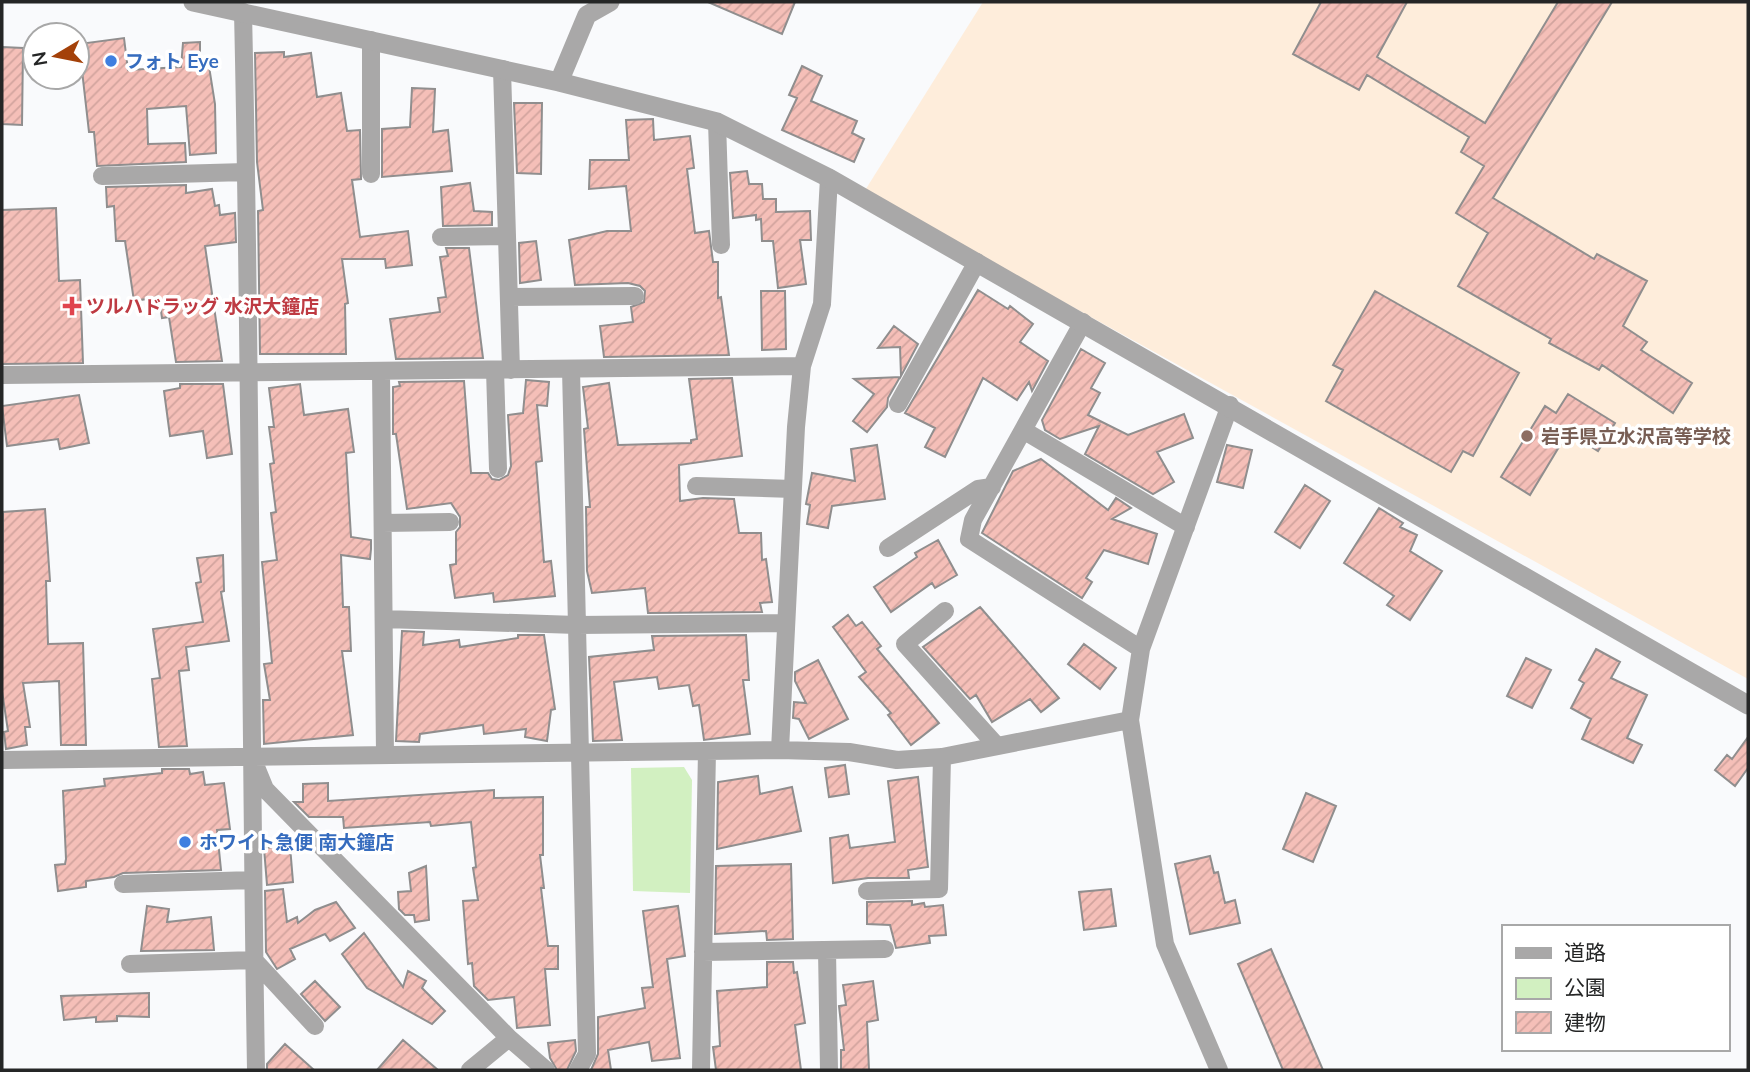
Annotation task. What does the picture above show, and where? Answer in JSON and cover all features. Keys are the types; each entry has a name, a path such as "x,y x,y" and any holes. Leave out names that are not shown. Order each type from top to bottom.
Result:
{"street":[{"path":"193,2 559,82 717,122 829,178 1230,405 1748,705"},
{"path":"559,82 587,15 610,2"},
{"path":"243,12 251,374 251,756 257,1070"},
{"path":"370,40 370,174"},
{"path":"498,469 509,297 502,69"},
{"path":"717,122 721,246"},
{"path":"102,176 246,172"},
{"path":"780,750 784,623 802,366 822,304 829,178"},
{"path":"441,237 507,236"},
{"path":"898,404 976,262"},
{"path":"509,297 635,296"},
{"path":"1083,322 974,520 969,539 1140,649"},
{"path":"2,375 802,366"},
{"path":"571,369 587,1054 578,1070"},
{"path":"381,372 385,754"},
{"path":"1219,1070 1165,944 1130,720 1140,649 1230,405"},
{"path":"1023,430 1185,527"},
{"path":"696,486 793,489"},
{"path":"888,548 978,489 992,487"},
{"path":"383,523 450,522"},
{"path":"945,611 905,644 997,746"},
{"path":"384,619 577,625 784,623"},
{"path":"2,760 780,750 849,752 897,760 942,757 1130,720"},
{"path":"701,1070 707,751"},
{"path":"251,756 265,789 509,1038 546,1070"},
{"path":"867,891 939,889 942,757"},
{"path":"123,884 253,880"},
{"path":"703,952 885,949"},
{"path":"827,950 829,1070"},
{"path":"130,964 254,960 315,1026"},
{"path":"470,1070 509,1038"}],"shaded area":[{"name":"岩手県立水沢高等学校","path":"983,2 1748,2 1748,679 864,192"}],"green space":[{"path":"684,767 692,780 690,893 633,891 631,768"}],"building":[{"path":"708,2 795,2 782,34"},
{"path":"1321,2 1407,2 1377,57 1485,123 1558,2 1612,2 1493,198 1594,259 1597,254 1647,281 1623,326 1647,342 1641,350 1692,383 1673,413 1602,365 1599,370 1549,343 1551,339 1458,286 1488,233 1456,213 1484,166 1461,152 1469,137 1367,75 1359,90 1293,54"},
{"path":"124,38 128,70 181,67 183,43 200,42 200,61 208,60 215,104 216,153 190,155 186,106 147,109 148,144 185,143 186,162 97,166 94,132 89,132 84,91 91,91 91,42"},
{"path":"2,47 21,48 22,125 2,124"},
{"path":"284,52 284,57 311,53 317,97 341,93 347,131 360,130 361,179 352,180 360,237 408,231 412,265 386,268 385,259 342,259 348,303 345,304 346,354 260,354 258,211 263,210 257,162 255,53"},
{"path":"802,66 822,76 811,101 857,121 852,133 864,139 854,162 782,130 797,98 789,95"},
{"path":"412,88 435,89 433,132 448,130 452,171 382,177 382,129 410,127"},
{"path":"514,103 542,103 541,174 517,173"},
{"path":"653,119 654,140 690,136 694,168 687,169 695,233 709,231 713,262 718,262 718,298 721,297 729,355 604,357 600,326 633,322 631,307 644,302 645,291 640,286 628,283 575,285 569,240 607,231 631,231 626,186 589,189 590,160 629,160 626,120"},
{"path":"747,171 749,184 762,184 763,199 776,199 776,212 810,211 811,240 800,240 806,284 778,288 773,241 762,241 761,219 756,220 756,215 733,218 730,173"},
{"path":"470,183 474,211 492,212 492,225 443,226 441,187"},
{"path":"186,185 186,193 212,189 215,206 219,205 220,215 235,213 236,242 205,246 222,361 176,362 169,317 162,318 159,297 134,301 125,241 116,241 114,206 107,207 106,187"},
{"path":"56,208 59,281 80,280 83,363 2,364 2,210"},
{"path":"536,241 541,280 520,283 519,243"},
{"path":"446,248 469,248 483,358 396,359 390,319 440,312 438,298 446,297 440,257 448,256"},
{"path":"978,290 1008,309 1010,306 1033,324 1020,342 1048,361 1032,391 1029,382 1017,400 983,378 945,457 925,447 935,428 905,413"},
{"path":"761,291 785,291 786,349 762,350"},
{"path":"1375,291 1519,373 1473,456 1463,451 1451,472 1326,401 1343,370 1333,365"},
{"path":"894,326 918,344 901,376 900,347 878,348"},
{"path":"1081,349 1105,363 1091,388 1100,393 1088,415 1128,435 1184,414 1193,438 1157,452 1174,482 1153,494 1085,454 1099,426 1060,439 1045,430 1042,420"},
{"path":"900,377 888,398 887,407 867,432 853,421 874,394 854,379"},
{"path":"732,378 742,456 679,465 680,501 703,498 734,499 739,533 761,533 762,560 766,559 772,602 760,603 762,612 648,613 645,588 592,593 587,571 586,507 590,507 584,429 588,428 583,387 609,383 618,445 691,443 691,440 697,439 689,379"},
{"path":"526,380 549,382 547,406 537,405 542,461 536,462 544,562 551,561 555,596 494,602 493,593 455,598 450,565 456,564 456,532 460,527 460,517 451,503 407,509 396,434 393,434 393,387 400,386 399,382 464,381 471,473 488,473 492,479 499,480 508,475 511,466 508,415 523,413"},
{"path":"180,384 223,384 232,454 207,458 203,431 170,436 164,391 180,388"},
{"path":"300,384 304,415 348,409 354,452 346,453 351,537 371,540 370,559 341,555 343,607 349,607 351,651 342,651 353,735 264,744 263,700 270,700 264,664 272,663 262,562 277,560 271,513 276,512 270,464 274,463 269,427 274,427 269,388"},
{"path":"1568,394 1615,423 1598,451 1568,432 1530,495 1501,477 1545,406 1556,413"},
{"path":"79,395 89,443 60,449 58,439 7,446 2,406"},
{"path":"877,445 885,499 832,506 828,528 807,524 810,505 806,504 812,473 855,481 851,449"},
{"path":"1227,445 1252,450 1243,488 1217,482"},
{"path":"1041,459 1108,510 1116,498 1131,508 1112,519 1157,534 1148,564 1104,550 1086,578 1092,582 1082,598 982,533 1013,471"},
{"path":"1305,485 1330,501 1300,548 1275,532"},
{"path":"1379,508 1403,523 1400,527 1417,535 1410,551 1442,571 1410,620 1387,605 1394,596 1344,563"},
{"path":"45,509 50,581 46,581 48,644 83,643 86,745 61,745 59,681 23,683 30,727 25,727 27,745 6,749 4,732 8,731 2,691 3,512"},
{"path":"938,540 957,575 935,588 932,583 891,612 874,587 917,557 915,553"},
{"path":"223,555 224,591 221,592 229,641 186,647 189,670 179,671 187,746 159,747 152,679 160,678 153,629 203,622 196,583 201,582 197,558"},
{"path":"980,607 1059,698 1041,712 1030,699 992,722 976,695 970,699 923,647"},
{"path":"848,615 856,626 862,622 881,646 877,649 939,723 911,745 888,715 891,713 859,677 866,672 833,627"},
{"path":"402,631 424,632 423,645 459,640 460,647 518,638 518,635 544,635 555,709 551,710 547,741 525,737 526,729 484,734 483,725 420,734 419,742 396,741"},
{"path":"746,635 749,680 743,680 750,734 704,740 699,705 693,706 689,685 659,689 657,677 614,682 622,740 593,741 589,657 654,650 652,636"},
{"path":"1084,644 1116,668 1100,689 1068,664"},
{"path":"1596,649 1620,662 1611,678 1647,695 1627,738 1642,745 1633,763 1582,739 1591,719 1571,708 1584,683 1579,680"},
{"path":"1526,658 1551,670 1532,708 1507,696"},
{"path":"818,660 848,719 809,739 799,719 793,718 794,702 806,703 795,681 795,672"},
{"path":"1748,737 1748,768 1735,786 1715,770 1727,755 1732,759"},
{"path":"845,765 849,794 829,797 825,768"},
{"path":"162,769 189,769 190,774 203,772 205,785 224,783 230,829 217,830 221,870 123,873 86,881 86,887 58,891 55,865 65,864 66,859 63,791 105,786 104,779 162,773"},
{"path":"758,776 760,794 792,787 801,831 717,849 718,782"},
{"path":"918,777 928,867 908,870 909,878 868,878 833,883 830,838 848,835 850,848 895,842 888,781"},
{"path":"328,783 328,801 494,790 494,798 543,797 543,855 540,855 544,888 541,888 548,946 558,946 558,969 545,969 550,1025 517,1028 514,997 488,1000 474,986 472,963 468,964 463,901 478,900 473,868 476,867 471,822 431,826 430,822 344,828 343,817 309,817 294,802 303,802 303,784"},
{"path":"1306,793 1336,806 1313,862 1283,849"},
{"path":"290,846 293,882 267,885 264,848"},
{"path":"1210,856 1214,873 1218,872 1225,903 1235,900 1240,923 1190,934 1175,864"},
{"path":"791,864 793,939 767,940 766,931 715,934 716,866"},
{"path":"426,866 429,920 415,922 414,915 405,915 399,909 398,892 411,891 409,873"},
{"path":"283,889 287,922 297,917 298,923 315,910 336,902 355,928 330,941 325,934 290,949 295,959 277,969 266,952 265,891"},
{"path":"1111,889 1116,926 1084,930 1079,892"},
{"path":"912,901 912,905 924,903 925,907 943,905 946,935 929,936 930,943 896,948 890,925 867,924 867,902"},
{"path":"147,906 169,909 167,922 211,917 214,950 141,951"},
{"path":"678,906 685,956 667,959 680,1058 652,1061 649,1042 608,1050 611,1070 591,1070 598,1054 598,1017 645,1008 642,988 653,987 643,911"},
{"path":"364,933 403,987 408,971 426,981 422,988 445,1011 432,1024 367,988 342,954"},
{"path":"1271,949 1323,1070 1283,1070 1238,964"},
{"path":"767,962 793,962 794,973 797,972 805,1023 795,1025 801,1070 716,1070 713,1047 720,1046 717,991 767,987"},
{"path":"315,981 340,1007 325,1021 301,994"},
{"path":"873,981 878,1020 867,1022 869,1070 841,1070 841,1050 844,1050 839,1006 846,1005 843,985"},
{"path":"149,993 149,1017 117,1016 117,1021 96,1022 96,1017 64,1020 61,996"},
{"path":"403,1040 438,1070 377,1070"},
{"path":"575,1040 576,1051 567,1070 557,1070 550,1058 548,1043"},
{"path":"285,1044 314,1070 267,1070 267,1064"}],"place":[{"name":"フォト Eye","path":"111,61"},
{"name":"ツルハドラッグ 水沢大鐘店","path":"72,306"},
{"name":"岩手県立水沢高等学校","path":"1527,436"},
{"name":"ホワイト急便 南大鐘店","path":"185,842"}]}
